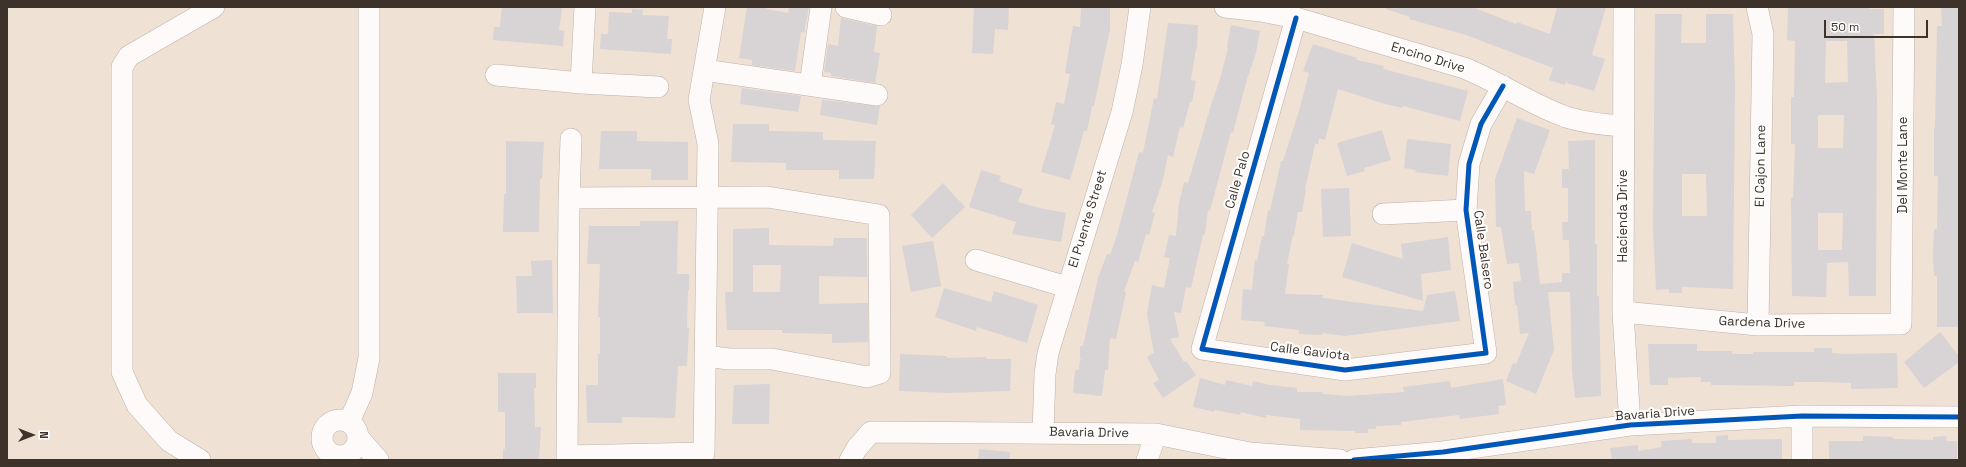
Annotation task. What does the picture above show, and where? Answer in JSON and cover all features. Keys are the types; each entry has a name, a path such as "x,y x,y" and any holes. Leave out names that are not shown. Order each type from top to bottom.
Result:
{"street":[{"path":"200,460 169,441 137,405 122,372 122,67 129,56 214,7"},
{"path":"369,7 369,358 353,429 355,448 335,457 323,443 322,437 326,426 337,420 353,429 378,460"},
{"path":"581,83 585,7"},
{"path":"571,139 567,458 704,453 708,144 699,100 715,7"},
{"path":"810,85 821,7"},
{"path":"846,7 881,15"},
{"name":"El Puente Street","path":"1043,432 1045,374 1048,353 1067,287 1122,112 1132,65 1140,7"},
{"name":"Encino Drive","path":"1225,7 1261,11 1296,18 1464,68 1485,76 1535,104 1568,117 1595,124 1624,126"},
{"name":"Hacienda Drive","path":"1624,7 1623,312 1630,425"},
{"name":"El Cajon Lane","path":"1757,7 1763,34 1758,326"},
{"name":"Del Monte Lane","path":"1902,324 1904,7"},
{"name":"Calle Palo","path":"1202,349 1296,18"},
{"path":"704,70 877,95"},
{"path":"496,75 581,83 658,87"},
{"name":"Calle Balsero","path":"1486,353 1466,210 1469,164 1481,124 1503,86"},
{"path":"570,198 767,196 879,215 880,373 867,376 772,359 729,359 705,356"},
{"path":"1383,214 1466,210"},
{"path":"976,260 1067,287"},
{"name":"Gardena Drive","path":"1623,312 1758,326 1902,324"},
{"name":"Calle Gaviota","path":"1202,349 1345,370 1486,353"},
{"path":"1802,416 1802,460"},
{"name":"Bavaria Drive","path":"1354,460 1444,456 1630,425 1802,416 1959,417"},
{"name":"Bavaria Drive","path":"850,460 871,432 1043,432 1156,434 1250,452 1340,460"},
{"path":"1147,460 1156,434"}],"building":[{"path":"502,7 562,8 559,30 564,31 563,46 493,40 494,27 500,27"},
{"path":"747,7 767,7 766,9 788,13 789,7 809,7 804,33 801,32 795,71 752,65 752,60 739,58"},
{"path":"974,7 1009,7 1008,30 995,29 993,54 972,53"},
{"path":"1081,7 1110,7 1110,29 1094,106 1092,106 1087,131 1084,131 1070,180 1041,172 1055,125 1051,124 1056,102 1064,104 1070,74 1065,73 1069,48 1073,26 1080,27"},
{"path":"1386,7 1472,7 1516,24 1517,22 1550,34 1557,7 1606,7 1592,55 1605,59 1594,91 1567,83 1567,79 1565,85 1549,80 1553,68 1466,35 1409,19 1410,17 1386,9"},
{"path":"1788,7 1869,7 1869,9 1884,9 1884,34 1874,34 1877,97 1876,296 1849,296 1848,262 1827,263 1826,297 1792,296 1791,198 1793,198 1795,144 1791,144 1791,97 1794,97 1795,41 1787,40","holes":["1826,41 1847,41 1848,82 1825,83","1818,115 1844,115 1843,148 1818,148","1818,213 1843,213 1842,250 1818,250"]},
{"path":"1941,7 1959,7 1959,327 1937,327 1937,276 1934,276 1934,230 1937,229 1938,176 1934,176 1934,128 1937,26 1942,26"},
{"path":"632,9 643,10 642,15 669,16 667,39 672,39 671,54 600,49 601,34 608,34 609,12 632,13"},
{"path":"1655,14 1682,14 1681,43 1706,43 1706,14 1733,14 1735,88 1733,289 1682,287 1682,293 1669,293 1669,289 1656,290 1653,229","holes":["1682,174 1706,174 1707,216 1682,216"]},
{"path":"841,18 877,26 874,52 880,53 875,83 831,76 831,73 824,72 828,44 838,46"},
{"path":"1168,23 1198,25 1197,49 1191,80 1196,81 1192,102 1190,102 1183,128 1180,127 1173,157 1168,155 1163,180 1152,212 1155,213 1149,235 1146,234 1138,262 1135,261 1124,291 1126,292 1116,339 1110,338 1108,370 1105,370 1102,396 1073,393 1075,370 1079,370 1080,360 1082,360 1080,359 1080,346 1083,346 1098,278 1107,254 1110,255 1117,235 1139,152 1143,153 1154,98 1157,99"},
{"path":"1231,25 1260,31 1256,53 1247,79 1233,133 1231,132 1210,211 1208,210 1205,235 1203,235 1191,288 1186,287 1181,313 1174,312 1179,337 1170,339 1184,362 1186,361 1196,375 1163,398 1153,383 1159,380 1147,357 1154,353 1147,314 1152,285 1164,288 1170,258 1164,257 1169,235 1176,236 1179,203 1184,182 1188,183 1220,79 1228,48"},
{"path":"1313,44 1357,58 1356,60 1384,66 1383,69 1468,91 1460,121 1403,106 1403,108 1385,104 1338,89 1325,140 1319,138 1318,144 1315,144 1305,189 1302,212 1298,212 1287,264 1289,264 1285,294 1323,295 1323,298 1423,311 1427,295 1455,291 1460,321 1345,336 1322,333 1322,335 1299,334 1299,330 1264,326 1265,322 1241,320 1243,289 1252,290 1255,260 1257,260 1262,236 1264,236 1268,210 1270,211 1281,161 1283,161 1299,111 1309,73 1303,71"},
{"path":"742,88 801,96 798,112 740,104"},
{"path":"822,100 880,106 877,125 820,115"},
{"path":"1517,118 1550,130 1534,174 1524,171 1525,211 1531,211 1532,231 1534,231 1540,284 1562,282 1562,273 1570,273 1569,240 1563,240 1562,222 1568,222 1568,188 1562,188 1562,169 1569,169 1568,141 1595,140 1595,244 1597,244 1597,296 1599,296 1601,396 1575,398 1572,370 1570,292 1548,292 1554,350 1536,394 1506,381 1513,363 1516,364 1529,333 1520,334 1517,305 1515,305 1513,282 1521,281 1519,263 1507,264 1501,227 1496,227 1495,179"},
{"path":"733,124 769,124 769,131 823,132 823,140 876,141 874,179 839,179 839,170 786,170 786,163 731,162"},
{"path":"1382,130 1391,160 1364,168 1365,171 1347,176 1337,143"},
{"path":"601,131 637,131 637,141 688,142 688,180 651,180 651,169 599,169"},
{"path":"1407,139 1451,144 1448,176 1415,172 1416,170 1404,168"},
{"path":"506,141 544,142 542,179 540,179 539,232 503,232 504,194 506,194"},
{"path":"981,170 1001,176 999,181 1023,189 1018,202 1066,213 1061,242 1012,234 1016,222 969,207"},
{"path":"943,183 965,207 932,238 911,215"},
{"path":"1349,188 1351,236 1323,237 1321,189"},
{"path":"640,221 678,221 677,274 689,274 687,366 678,366 675,418 622,417 622,423 587,423 586,385 598,385 598,354 600,354 600,317 598,317 600,264 587,264 589,226 640,226"},
{"path":"769,228 769,245 833,246 834,238 867,238 867,277 819,276 819,304 868,303 868,342 832,343 832,334 782,333 782,330 727,330 725,292 733,292 733,229","holes":["753,265 781,265 780,292 753,292"]},
{"path":"1448,237 1451,270 1421,274 1423,301 1342,277 1352,243 1403,259 1401,244"},
{"path":"933,241 941,286 911,292 902,246"},
{"path":"552,260 553,313 517,313 516,276 532,276 531,261"},
{"path":"944,288 991,302 994,291 1038,305 1027,343 977,327 976,331 935,317"},
{"path":"1940,332 1959,356 1959,362 1924,388 1904,362"},
{"path":"1648,344 1697,344 1697,351 1732,351 1732,354 1753,354 1753,352 1814,352 1814,348 1832,348 1832,353 1846,354 1897,353 1898,388 1851,389 1851,383 1824,382 1794,382 1794,386 1711,385 1711,382 1701,382 1701,377 1668,378 1668,385 1650,385"},
{"path":"900,354 947,356 947,358 986,357 986,359 1011,359 1010,391 946,393 899,391"},
{"path":"498,373 536,373 536,388 534,388 535,427 541,427 539,460 503,460 503,449 505,449 505,412 498,412"},
{"path":"1200,378 1225,385 1226,380 1252,386 1253,381 1270,385 1297,388 1297,392 1323,392 1323,394 1348,396 1404,392 1403,387 1450,381 1451,388 1503,379 1506,405 1498,406 1499,414 1460,419 1459,415 1401,422 1401,425 1376,426 1376,429 1368,429 1368,433 1355,433 1355,431 1300,430 1300,419 1266,415 1266,418 1241,412 1240,415 1215,410 1214,412 1193,407"},
{"path":"770,384 769,424 732,424 734,385"},
{"path":"1728,435 1728,440 1782,439 1782,460 1612,460 1610,448 1638,445 1638,451 1662,447 1661,441 1692,439 1692,443 1716,443 1716,436"},
{"path":"1863,436 1893,437 1893,439 1933,440 1933,437 1946,436 1947,441 1957,441 1957,460 1829,460 1829,441 1863,441"},
{"path":"979,449 1010,452 1009,460 978,460"}],"cycle path":[{"path":"1296,18 1202,349 1345,370 1486,353 1466,210 1469,164 1481,124 1503,86"},
{"path":"1354,460 1443,452 1630,425 1802,416 1959,417"}]}
